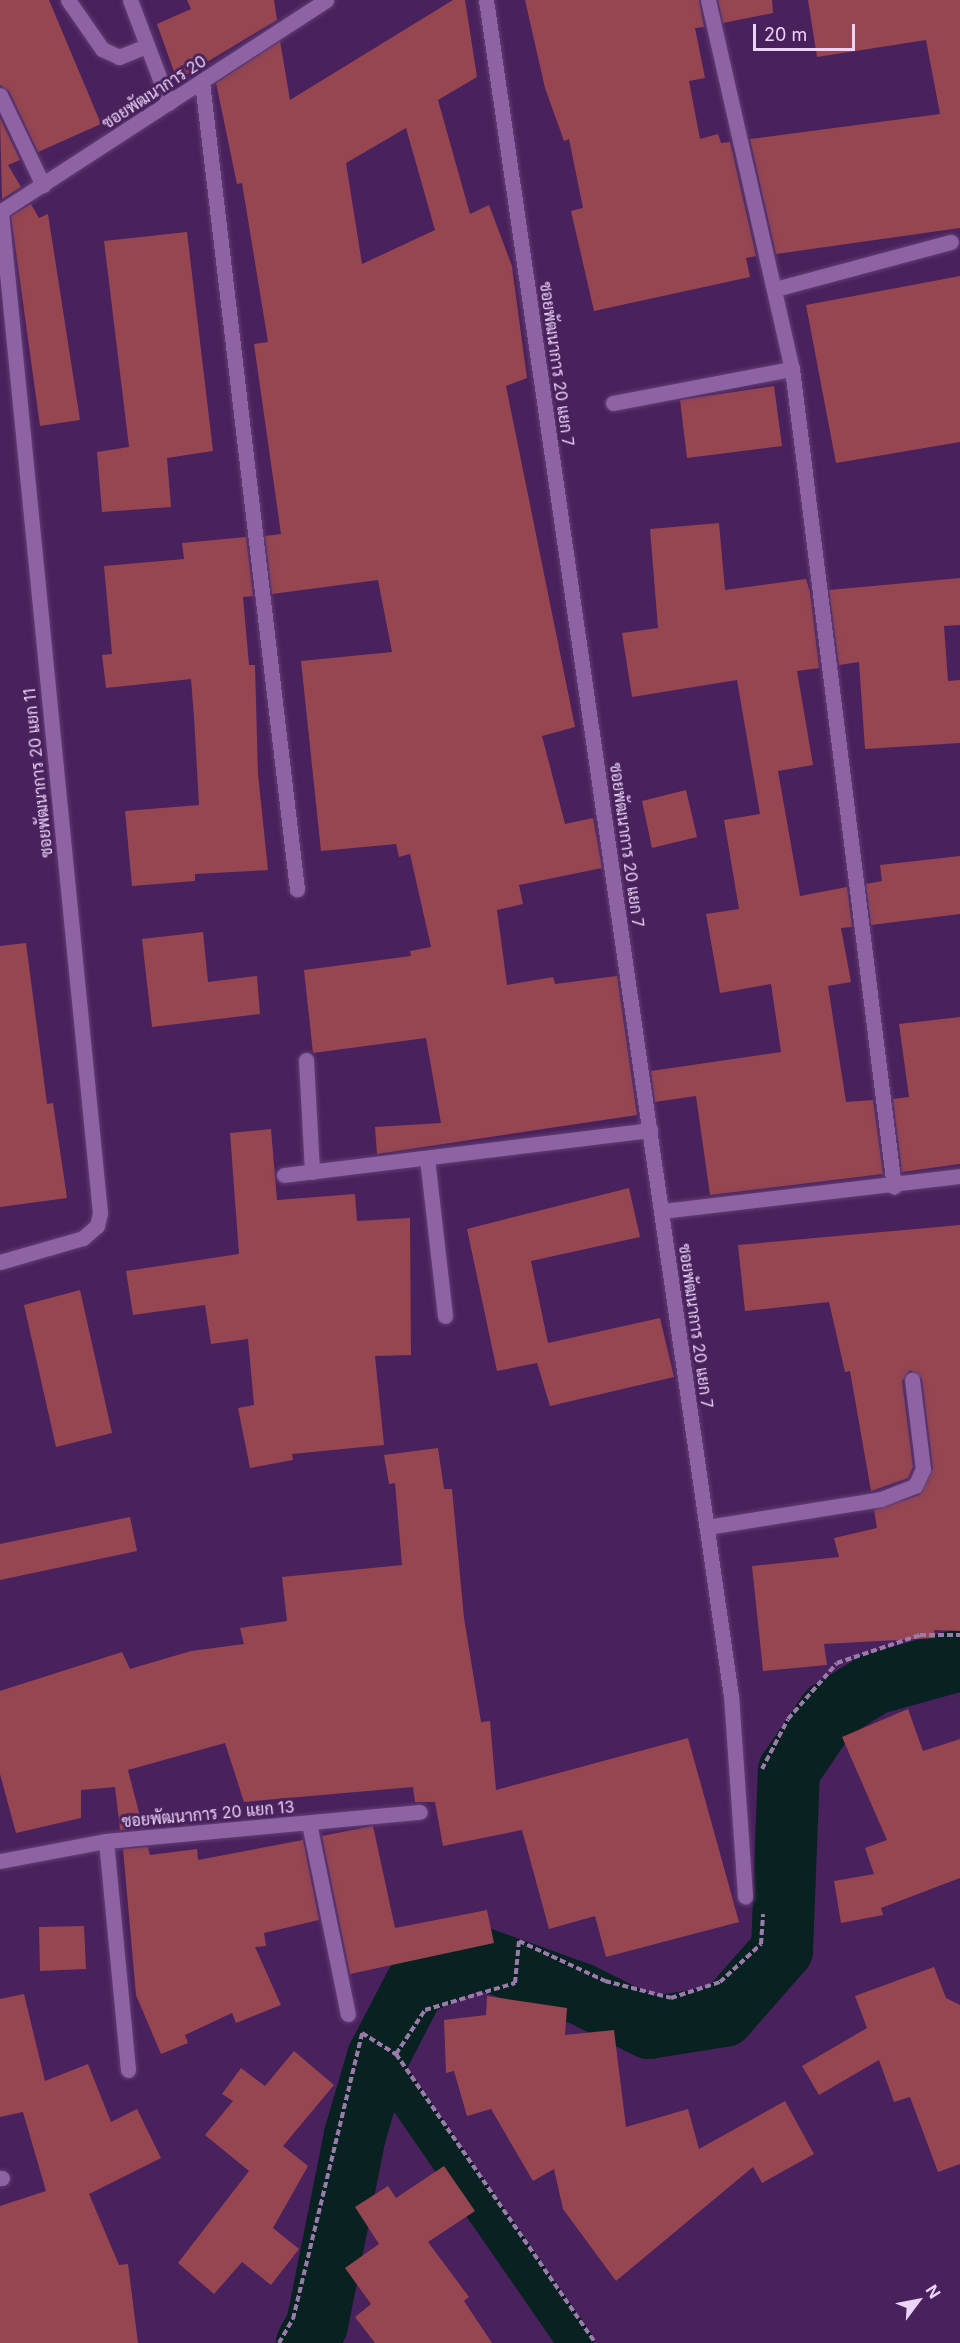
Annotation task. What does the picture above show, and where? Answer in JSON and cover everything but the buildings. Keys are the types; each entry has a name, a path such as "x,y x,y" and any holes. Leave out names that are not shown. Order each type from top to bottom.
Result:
{"street":[{"path":"68,0 102,49 119,57 146,46"},
{"path":"130,0 169,103"},
{"name":"ซอยพัฒนาการ 20","path":"1,212 326,0"},
{"name":"ซอยพัฒนาการ 20 แยก 7","path":"486,0 731,1695 745,1897"},
{"path":"708,0 792,369 894,1187"},
{"path":"202,82 297,889"},
{"path":"0,95 44,185"},
{"name":"ซอยพัฒนาการ 20 แยก 11","path":"0,1262 83,1238 97,1226 100,1213 1,212"},
{"path":"775,289 951,242"},
{"path":"613,403 792,369"},
{"path":"306,1060 312,1172"},
{"path":"284,1175 650,1130"},
{"path":"427,1158 445,1316"},
{"path":"662,1211 894,1187 960,1176"},
{"path":"707,1527 881,1499 915,1486 923,1469 912,1380"},
{"name":"ซอยพัฒนาการ 20 แยก 13","path":"0,1861 106,1841 420,1812"},
{"path":"309,1822 348,2014"},
{"path":"106,1841 128,2070"}],"path":[{"path":"396,2054 425,2010 515,1983 515,1948 519,1941 530,1942"},
{"path":"279,2343 292,2319 362,2033 396,2054 595,2343"}],"waterway":[{"path":"307,2343 317,2325 355,2135 378,2057 415,1986 478,1957 581,1994 649,2028 724,2016 782,1950 789,1771 829,1712 874,1684 960,1660"},
{"path":"378,2057 576,2343"}]}
